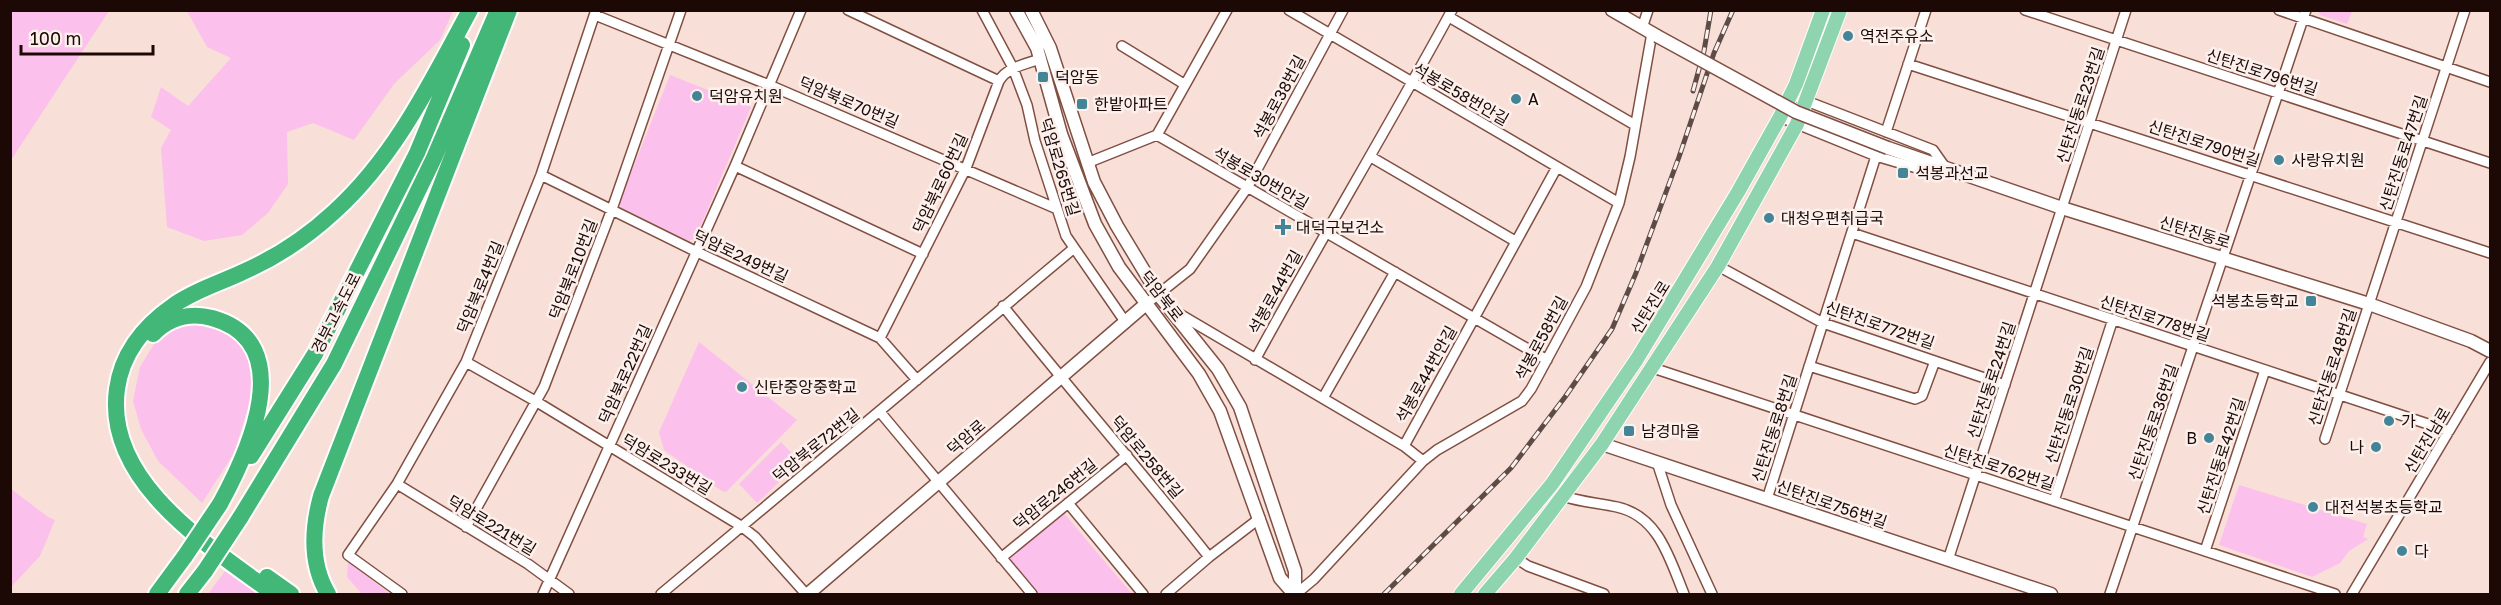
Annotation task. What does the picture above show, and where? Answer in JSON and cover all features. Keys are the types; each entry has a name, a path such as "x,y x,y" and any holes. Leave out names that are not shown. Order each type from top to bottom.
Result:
{"highway":[{"path":"273,594 188,528 165,506 140,476 124,447 116,416 117,392 122,367 143,332 173,305 194,293 243,273 285,250 322,223 351,196 403,130 470,10"},
{"name":"경부고속도로","path":"157,594 220,504 315,354 417,153 476,10"},
{"name":"경부고속도로","path":"187,594 240,518 334,364 434,158 498,10"},
{"path":"328,594 317,567 314,543 315,522 321,495 509,10"},
{"path":"220,504 239,466 255,421 261,393 261,375 254,350 237,331 214,319 188,316 172,321 158,330 146,342 134,364 128,383 126,404 128,425 135,446 153,478 180,508 291,594"}],"main road":[{"name":"신탄진로","path":"1461,594 1552,484 1662,321 1780,117 1791,95 1822,10"},
{"path":"1487,593 1602,444 1718,266 1797,124 1840,10"},
{"path":"1741,186 1751,186 1751,191 1744,203 1743,221"}],"street":[{"name":"덕암북로10번길","path":"466,527 537,402 612,209 681,10"},
{"name":"덕암북로22번길","path":"543,594 735,166 801,10"},
{"path":"848,10 999,81"},
{"name":"덕암로265번길","path":"982,10 1013,68 1027,105 1055,208 1073,249 1126,323"},
{"name":"덕암북로","path":"1016,10 1037,48 1061,134 1095,224 1119,267 1199,374 1220,411 1280,578 1295,594"},
{"path":"1087,163 1157,135 1227,10"},
{"name":"석봉로58번안길","path":"1289,10 1619,203"},
{"name":"석봉로38번길","path":"1146,304 1190,269 1246,188 1343,10"},
{"name":"신탄진동로","path":"1612,10 1796,112 1888,148 2062,208 2369,304 2471,340 2490,351"},
{"name":"석봉로58번길","path":"1295,594 1314,579 1423,461 1437,450 1522,401 1547,360 1586,286 1619,203 1650,33 1648,10"},
{"path":"1886,132 1926,10"},
{"name":"신탄진로796번길","path":"2025,10 2490,163"},
{"name":"신탄진동로23번길","path":"2062,208 2126,10"},
{"path":"2279,10 2304,15 2490,82"},
{"name":"신탄진동로47번길","path":"2369,304 2465,10"},
{"name":"덕암북로70번길","path":"595,13 668,46 769,85 966,168 1055,208"},
{"name":"덕암북로4번길","path":"402,594 348,555 397,484 466,362 541,175 595,13"},
{"name":"덕암북로","path":"1036,13 1050,48 1087,163 1117,226 1158,294 1218,369 1240,407 1295,571 1295,594"},
{"name":"석봉로44번길","path":"1172,310 1255,360 1325,231 1371,157 1450,14 1635,125"},
{"name":"신탄진동로36번길","path":"2110,594 2304,15"},
{"path":"1122,46 1184,84"},
{"name":"덕암북로60번길","path":"880,338 966,168 999,81 1013,68 1040,59"},
{"name":"신탄진로790번길","path":"1908,64 2396,221 2490,254"},
{"path":"1780,117 1876,156 1930,172 1945,166 1933,150 1791,95"},
{"name":"석봉로30번안길","path":"1157,135 1547,360"},
{"name":"신탄진동로8번길","path":"1767,499 1876,156"},
{"path":"1371,157 1515,241"},
{"path":"735,166 923,254"},
{"path":"1474,317 1557,167"},
{"name":"덕암로249번길","path":"541,175 880,338 917,380"},
{"name":"신탄진동로24번길","path":"1948,560 2062,208"},
{"name":"신탄진로778번길","path":"1852,233 2449,431"},
{"name":"덕암북로72번길","path":"661,594 1073,249"},
{"name":"신탄진로772번길","path":"1718,266 1823,323 2005,385"},
{"path":"1323,398 1395,272"},
{"name":"덕암로","path":"807,594 1146,304"},
{"name":"신탄진동로48번길","path":"2325,439 2369,304"},
{"name":"덕암로258번길","path":"1003,306 1209,557"},
{"name":"석봉로44번안길","path":"1404,446 1474,317"},
{"name":"신탄진동로30번길","path":"2054,501 2113,319"},
{"name":"석봉로44번안길","path":"1255,360 1404,446 1423,461"},
{"name":"신탄진동로8번길","path":"1809,366 1915,399 1922,396 1935,361"},
{"name":"덕암로233번길","path":"466,362 537,402 741,526 755,537 807,594"},
{"name":"신탄진남로","path":"2352,594 2490,362"},
{"name":"신탄진로762번길","path":"1653,368 2335,594"},
{"name":"신탄진동로42번길","path":"2205,551 2265,370"},
{"path":"880,412 1032,594"},
{"name":"신탄진로756번길","path":"1602,444 2051,594"},
{"name":"덕암로246번길","path":"1001,558 1127,455"},
{"path":"1657,462 1671,505 1712,594"},
{"name":"덕암로221번길","path":"397,484 550,579 568,594"},
{"path":"1563,496 1617,507 1642,518 1664,545 1684,594"},
{"path":"1068,503 1143,594"},
{"path":"1166,594 1260,518"},
{"path":"1516,558 1528,566 1604,594"}],"shaded area":[{"path":"10,11 109,11 11,160 10,160"},
{"path":"187,11 453,11 440,40 394,84 354,140 313,123 287,132 288,184 268,213 242,235 204,241 167,227 161,148 171,130 151,117 161,87 188,106 231,58 207,47"},
{"path":"2318,11 2352,11 2347,24 2320,15"},
{"path":"670,75 751,107 695,239 689,241 621,208 619,203"},
{"path":"182,323 212,325 234,335 250,363 252,395 234,453 202,503 158,461 141,429 133,401 140,367 159,336"},
{"path":"699,342 797,420 726,492 664,450 659,432"},
{"path":"781,442 800,462 757,503 739,484"},
{"path":"2239,485 2367,524 2363,537 2368,539 2349,551 2340,563 2312,577 2219,545"},
{"path":"10,488 55,520 40,556 11,587"},
{"path":"1063,512 1132,594 1036,594 1006,558"},
{"path":"348,562 390,594 362,594 347,577"},
{"path":"225,571 259,594 208,594"}],"railway":[{"path":"1693,91 1704,51 1711,10"},
{"path":"1384,594 1511,468 1565,397 1612,329 1636,273 1714,53 1733,10"}],"place":[{"name":"역전주유소","path":"1848,36"},
{"name":"덕암동","path":"1043,77"},
{"name":"덕암유치원","path":"697,96"},
{"name":"A","path":"1516,99"},
{"name":"한밭아파트","path":"1082,104"},
{"name":"사랑유치원","path":"2279,160"},
{"name":"석봉과선교","path":"1903,173"},
{"name":"대청우편취급국","path":"1769,218"},
{"name":"대덕구보건소","path":"1283,227"},
{"name":"석봉초등학교","path":"2311,301"},
{"name":"신탄중앙중학교","path":"742,387"},
{"name":"가","path":"2389,421"},
{"name":"남경마을","path":"1629,431"},
{"name":"B","path":"2209,438"},
{"name":"나","path":"2376,447"},
{"name":"대전석봉초등학교","path":"2313,507"},
{"name":"다","path":"2402,551"}]}
